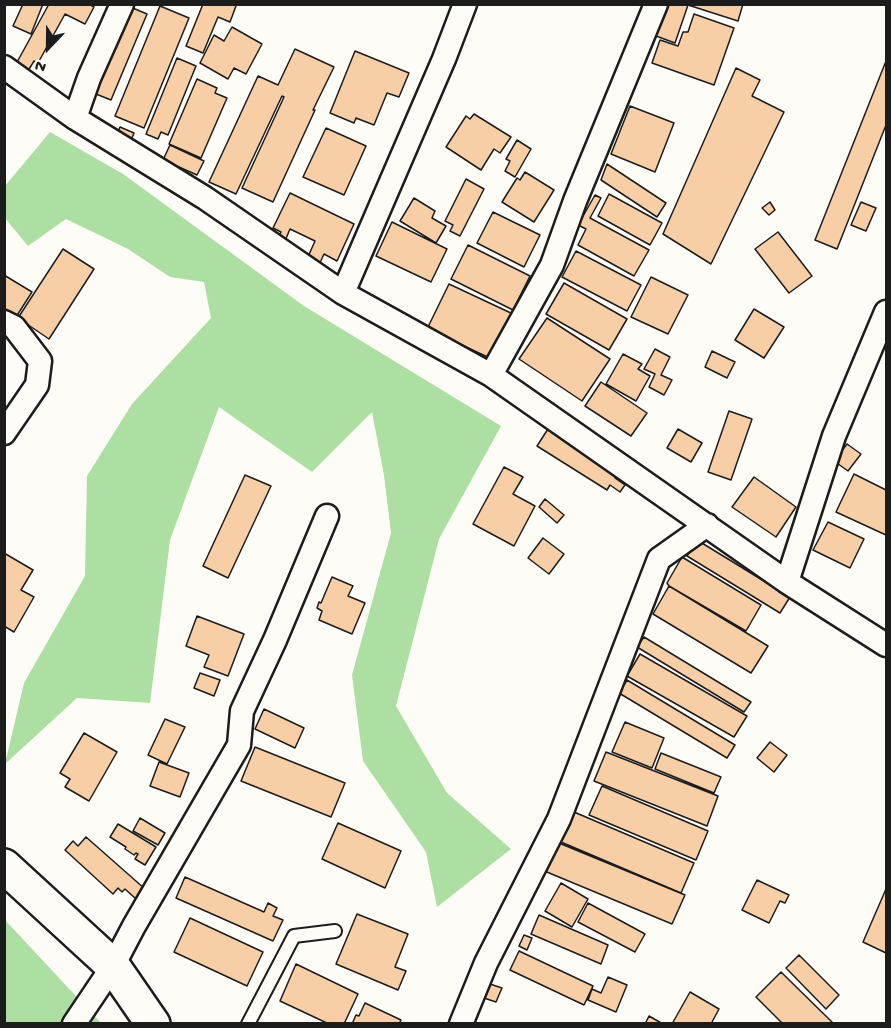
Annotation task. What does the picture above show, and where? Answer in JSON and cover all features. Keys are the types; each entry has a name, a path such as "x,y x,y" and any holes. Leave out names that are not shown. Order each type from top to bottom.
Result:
{"main road":[{"path":"5,868 113,966 153,1023"}],"street":[{"path":"75,118 89,78 122,4"},
{"path":"343,293 444,59 465,4"},
{"path":"491,375 552,265 575,201 656,4"},
{"path":"4,67 75,118 205,198 343,293 491,375 787,582 886,645"},
{"path":"787,582 834,435 886,312"},
{"path":"4,322 14,327 40,361 37,385 4,433"},
{"path":"74,1023 113,966 238,745 242,711 275,640 327,516"},
{"path":"461,1023 486,963 559,819 659,559 707,525"}],"lane":[{"path":"248,1023 294,936 335,931"}],"green space":[{"path":"50,132 123,174 304,306 501,426 439,539 396,706 447,793 511,849 437,907 426,852 363,761 352,675 391,533 384,475 372,412 312,472 219,407 170,540 150,703 77,698 5,764 24,683 85,576 87,476 132,404 211,318 204,282 170,277 128,249 66,219 28,246 5,218 5,186"},
{"path":"5,920 101,1023 5,1023"}],"building":[{"path":"23,4 43,4 31,34 13,26"},
{"path":"49,4 89,4 94,7 85,24 65,14 38,63 34,61 28,71 16,64"},
{"path":"203,4 236,6 230,22 218,17 203,53 186,46"},
{"path":"666,4 743,4 738,21 688,5 675,43 656,36"},
{"path":"128,6 147,14 111,100 91,92"},
{"path":"160,6 189,18 144,128 115,116"},
{"path":"694,14 734,28 714,85 652,63 660,40 678,46 683,32 688,32"},
{"path":"232,27 262,44 246,74 234,68 228,79 200,63 214,35 224,41"},
{"path":"295,49 334,67 273,202 242,188 284,97 282,96 236,194 209,182 258,76 278,85"},
{"path":"355,51 409,73 399,97 387,93 374,125 356,118 354,123 330,113"},
{"path":"177,58 196,66 168,135 161,132 158,139 146,134"},
{"path":"886,61 886,125 837,249 815,240"},
{"path":"736,68 760,80 752,96 784,112 711,264 663,234"},
{"path":"197,79 217,88 215,93 227,98 201,158 169,144"},
{"path":"630,106 674,123 655,172 611,154"},
{"path":"474,114 511,137 500,153 494,149 481,170 446,147 466,116 470,119"},
{"path":"120,127 134,133 129,145 115,139"},
{"path":"326,128 366,146 344,195 303,177"},
{"path":"517,140 531,149 515,177 505,171 510,161 506,159"},
{"path":"170,145 204,161 197,175 163,160"},
{"path":"607,164 666,203 657,217 601,180"},
{"path":"525,172 554,190 534,222 502,202 517,178 520,180"},
{"path":"466,179 484,189 460,236 450,231 453,225 445,221"},
{"path":"290,193 354,224 337,261 324,254 319,265 307,259 315,241 290,229 285,241 278,238 281,232 273,228"},
{"path":"609,194 662,223 650,245 598,216"},
{"path":"595,195 601,198 590,218 649,250 634,276 578,245 586,229 578,225"},
{"path":"414,198 435,211 432,218 446,226 436,243 400,221"},
{"path":"770,202 775,210 769,215 762,208"},
{"path":"861,202 876,208 866,231 851,225"},
{"path":"493,212 540,235 524,267 477,243"},
{"path":"392,222 447,249 431,282 376,256"},
{"path":"778,232 812,276 789,293 755,249"},
{"path":"468,245 530,276 513,310 451,279"},
{"path":"63,249 94,269 49,339 18,318"},
{"path":"576,251 641,285 627,311 562,277"},
{"path":"4,275 32,292 16,317 4,310"},
{"path":"651,277 688,295 668,334 631,317"},
{"path":"564,283 627,319 609,350 546,314"},
{"path":"449,284 513,314 492,359 427,329"},
{"path":"754,309 784,327 764,358 735,340"},
{"path":"547,318 610,359 582,401 519,359"},
{"path":"655,349 670,357 661,375 672,380 664,395 649,387 655,374 644,369"},
{"path":"712,351 735,362 727,378 705,367"},
{"path":"623,354 642,364 638,369 650,376 636,401 606,384"},
{"path":"601,382 647,413 631,436 585,406"},
{"path":"729,411 752,419 731,480 708,472"},
{"path":"548,429 618,473 615,478 625,485 620,492 610,485 607,490 537,446"},
{"path":"678,429 702,443 691,462 667,448"},
{"path":"847,444 861,454 848,471 834,461"},
{"path":"504,467 523,477 513,494 535,506 514,546 473,524"},
{"path":"854,474 886,490 886,535 836,512"},
{"path":"245,475 271,486 228,578 203,566"},
{"path":"754,477 796,507 776,537 732,507"},
{"path":"545,499 564,515 557,523 539,507"},
{"path":"828,522 864,539 850,568 813,550"},
{"path":"543,538 564,554 549,574 528,558"},
{"path":"697,540 790,597 780,613 687,556"},
{"path":"4,553 33,570 21,590 34,597 14,632 4,626"},
{"path":"682,557 761,605 746,631 669,586 667,583"},
{"path":"332,577 353,586 348,596 365,603 352,634 319,620 322,611 317,608"},
{"path":"669,586 768,646 751,673 653,614"},
{"path":"197,616 244,634 228,676 204,667 209,655 186,646"},
{"path":"644,637 751,702 744,712 637,647"},
{"path":"640,654 747,716 734,737 627,676"},
{"path":"200,673 220,680 214,696 194,688"},
{"path":"627,680 735,745 727,758 619,693"},
{"path":"264,709 304,728 295,748 255,729"},
{"path":"165,719 185,727 167,764 148,755"},
{"path":"625,722 664,738 652,768 612,752"},
{"path":"84,733 117,752 89,801 65,787 70,779 60,773"},
{"path":"770,742 787,755 774,772 757,758"},
{"path":"255,747 345,783 331,817 241,781"},
{"path":"606,752 718,796 707,826 594,781"},
{"path":"661,753 721,777 714,793 655,769"},
{"path":"159,762 189,773 180,797 150,786"},
{"path":"602,786 708,831 696,860 589,815"},
{"path":"574,812 694,863 681,893 561,842"},
{"path":"140,818 165,833 158,845 133,831"},
{"path":"338,823 401,851 385,888 322,859"},
{"path":"118,824 156,847 145,865 135,859 138,854 134,855 110,837"},
{"path":"86,837 145,889 136,899 125,889 122,892 118,888 113,894 65,850 73,841 78,846"},
{"path":"554,841 685,895 672,924 542,870"},
{"path":"185,877 264,912 268,903 277,908 273,916 283,920 273,941 176,898"},
{"path":"757,880 789,895 785,903 780,901 769,923 742,910"},
{"path":"561,883 588,899 572,927 545,911"},
{"path":"886,889 886,953 863,942"},
{"path":"588,903 645,934 635,952 578,922"},
{"path":"357,914 408,934 395,967 406,971 398,990 336,964"},
{"path":"539,915 608,945 601,964 531,934"},
{"path":"190,918 263,952 247,986 174,952"},
{"path":"524,935 532,938 527,950 519,946"},
{"path":"519,951 593,986 584,1005 510,970"},
{"path":"799,955 839,995 826,1009 786,968"},
{"path":"296,964 358,994 344,1024 329,1024 280,1001"},
{"path":"781,972 834,1024 783,1024 756,997"},
{"path":"608,977 627,985 616,1012 588,1000 592,989 601,993"},
{"path":"490,984 502,988 496,1002 484,998"},
{"path":"690,992 719,1009 711,1024 672,1024"},
{"path":"365,1003 401,1020 399,1024 352,1024"},
{"path":"649,1016 663,1024 645,1024"}]}
